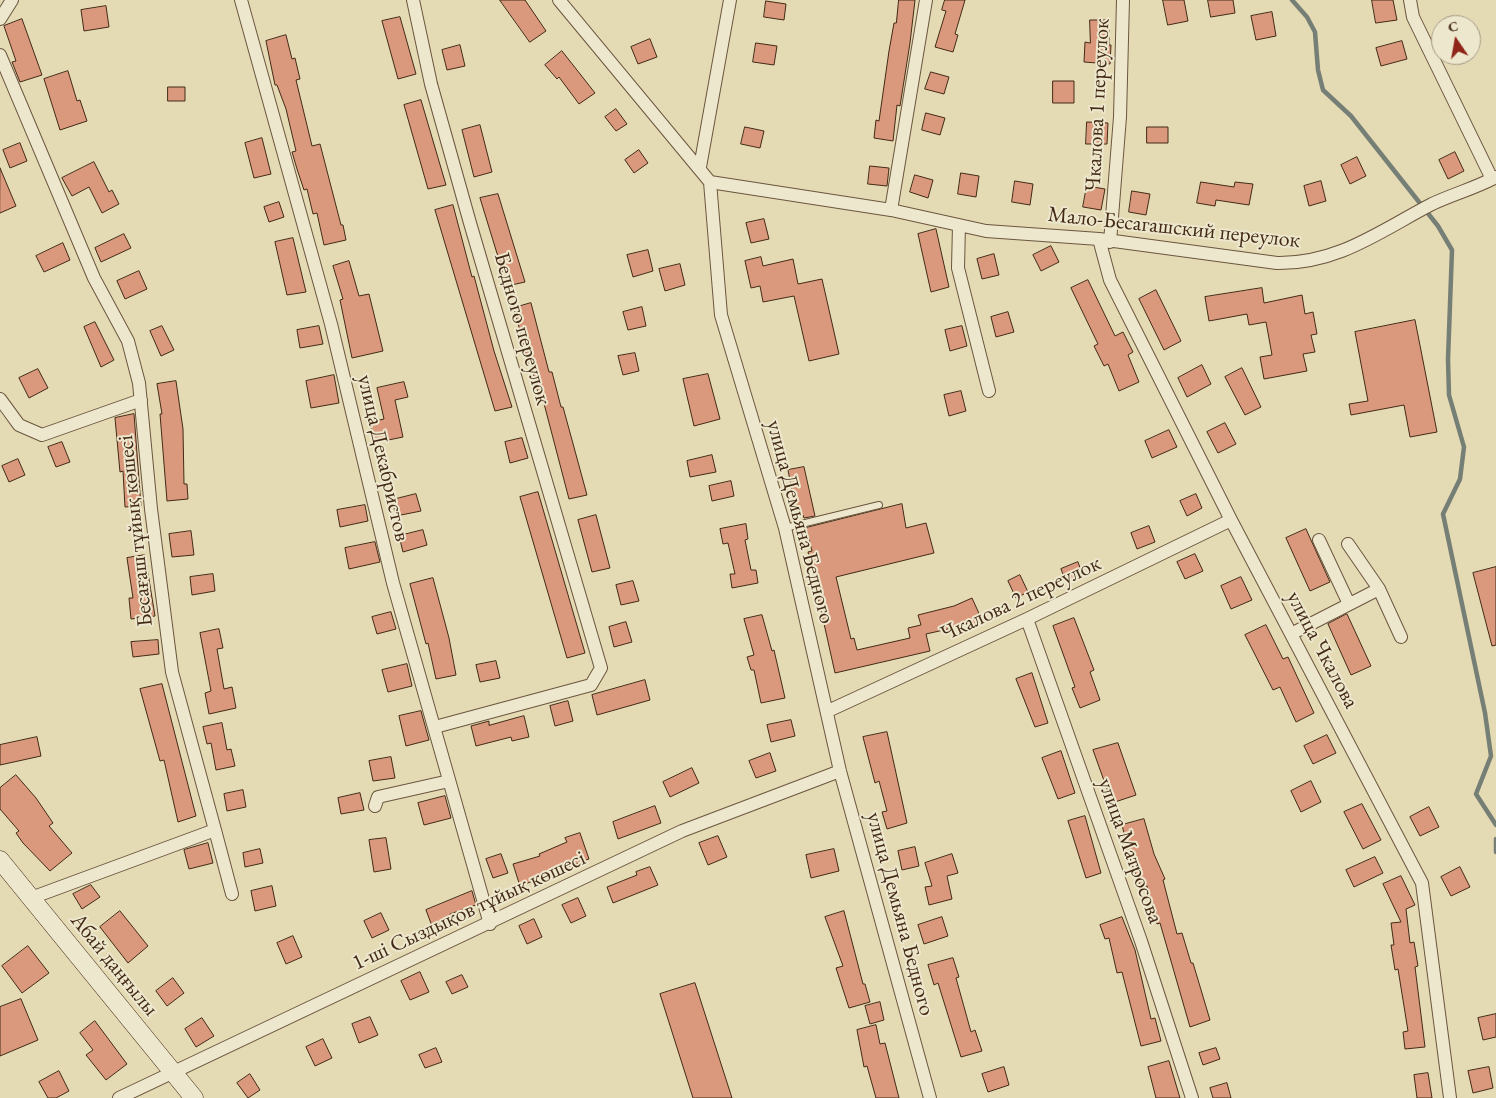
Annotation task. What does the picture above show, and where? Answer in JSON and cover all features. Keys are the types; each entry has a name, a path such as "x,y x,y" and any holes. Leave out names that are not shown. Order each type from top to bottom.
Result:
{"street":[{"path":"0,19 12,0"},
{"name":"улица Декабристов","path":"241,0 331,324 392,583 435,727 490,924"},
{"name":"Бедного переулок","path":"412,0 431,84 601,668 591,685 435,727"},
{"name":"улица Демьяна Бедного","path":"560,0 700,167 710,182 721,315 785,528 828,711 840,771 930,1098"},
{"path":"700,167 730,0"},
{"path":"891,210 926,0"},
{"name":"Чкалова 1 переулок","path":"1104,240 1120,117 1123,0"},
{"path":"1410,0 1413,17 1494,178"},
{"name":"Бесағаш тұйық көшесі","path":"0,55 94,278 128,341 139,383 151,509 172,672 232,894"},
{"name":"Мало-Бесагашский переулок","path":"710,182 891,210 986,231 1104,240 1277,262 1300,263 1326,258 1360,244 1434,203 1494,178"},
{"path":"959,225 958,268 989,391"},
{"name":"улица Чкалова","path":"1104,240 1110,280 1231,520 1422,883 1450,1098"},
{"path":"0,399 19,425 42,435 141,400"},
{"name":"Чкалова 2 переулок","path":"828,711 1027,619 1231,520"},
{"path":"1320,540 1349,604"},
{"path":"1348,544 1379,589 1401,637"},
{"path":"1291,634 1379,589"},
{"name":"улица Матросова","path":"1027,619 1141,942 1192,1098"},
{"name":"1-ші Сыздықов тұйық көшесі","path":"119,1098 490,924 682,831 840,771"},
{"path":"375,806 378,797 449,780"},
{"path":"31,898 215,830"},
{"name":"Абай даңғылы","path":"0,860 194,1098"}],"lane":[{"path":"785,528 879,505"}],"building":[{"path":"500,0 525,0 546,31 530,42"},
{"path":"899,0 915,0 910,43 900,106 897,105 893,141 874,138 876,120 879,121 889,51"},
{"path":"945,0 965,0 955,34 958,35 953,52 935,47 946,11 942,10"},
{"path":"1163,0 1184,0 1188,21 1168,25"},
{"path":"1208,0 1233,0 1235,13 1211,17"},
{"path":"1372,0 1393,0 1397,20 1376,23"},
{"path":"766,1 786,4 784,20 764,17"},
{"path":"106,6 109,27 84,31 81,10"},
{"path":"1272,12 1276,36 1256,40 1251,16"},
{"path":"400,17 416,74 398,79 382,21"},
{"path":"22,19 42,75 20,82 12,62 16,61 4,26"},
{"path":"1090,20 1109,20 1110,64 1084,62 1085,42 1090,43"},
{"path":"286,35 292,59 295,58 300,79 296,80 312,146 320,144 346,240 324,245 317,213 313,214 307,189 304,190 292,152 296,151 286,109 277,85 275,85 266,41"},
{"path":"650,39 657,57 638,64 631,47"},
{"path":"1402,41 1407,59 1381,66 1376,48"},
{"path":"756,43 777,46 774,65 753,62"},
{"path":"460,45 465,66 447,70 442,50"},
{"path":"562,51 595,93 579,104 559,77 557,79 545,65"},
{"path":"68,71 77,101 80,100 87,121 60,130 44,79"},
{"path":"931,72 949,77 944,94 925,89"},
{"path":"1053,81 1074,81 1074,103 1053,103"},
{"path":"168,87 185,87 185,101 168,101"},
{"path":"421,100 446,185 428,189 404,105"},
{"path":"616,109 627,124 616,131 605,117"},
{"path":"926,113 945,118 940,135 922,130"},
{"path":"1087,122 1108,123 1107,144 1086,144"},
{"path":"480,125 492,172 474,177 462,130"},
{"path":"745,127 764,131 760,148 741,144"},
{"path":"1147,127 1168,127 1168,143 1147,143"},
{"path":"262,138 271,174 254,178 245,143"},
{"path":"20,143 27,161 10,168 3,150"},
{"path":"639,150 648,163 634,173 625,160"},
{"path":"1455,152 1464,171 1448,179 1439,160"},
{"path":"1357,157 1366,176 1350,184 1341,165"},
{"path":"94,162 109,192 112,190 119,204 102,213 89,187 72,196 62,178"},
{"path":"870,166 889,168 887,186 868,184"},
{"path":"0,168 16,206 0,213"},
{"path":"961,173 979,176 976,197 958,194"},
{"path":"915,175 933,180 928,198 910,192"},
{"path":"1015,181 1033,184 1030,205 1012,202"},
{"path":"1321,181 1326,201 1309,206 1304,186"},
{"path":"1201,182 1234,187 1235,182 1253,184 1249,205 1216,200 1215,206 1197,203"},
{"path":"1087,186 1105,189 1101,210 1083,207"},
{"path":"1132,191 1150,194 1146,215 1129,212"},
{"path":"498,194 525,282 507,286 480,198"},
{"path":"279,202 284,217 269,222 264,207"},
{"path":"453,205 472,277 474,276 494,351 512,407 495,411 435,210"},
{"path":"764,219 769,239 751,243 746,223"},
{"path":"936,229 949,287 931,292 918,234"},
{"path":"124,234 131,248 101,262 95,248"},
{"path":"293,238 306,292 287,295 275,242"},
{"path":"63,243 70,260 44,272 36,256"},
{"path":"1051,246 1059,262 1041,271 1033,255"},
{"path":"648,250 653,271 633,277 627,255"},
{"path":"994,254 999,275 982,279 977,259"},
{"path":"761,257 763,266 793,259 798,284 822,279 839,354 809,361 794,296 763,302 760,286 751,288 745,261"},
{"path":"349,261 359,296 369,294 383,351 352,358 340,300 343,299 333,266"},
{"path":"680,264 685,285 665,291 659,269"},
{"path":"139,271 147,289 125,299 117,281"},
{"path":"1088,280 1115,336 1123,332 1133,352 1128,355 1139,382 1119,391 1108,364 1104,366 1094,346 1098,344 1071,288"},
{"path":"1262,288 1264,303 1302,295 1305,314 1313,312 1317,334 1311,335 1315,352 1303,354 1307,371 1264,379 1260,357 1272,355 1266,322 1249,325 1247,314 1209,321 1205,297"},
{"path":"1156,290 1181,341 1164,350 1139,299"},
{"path":"531,303 549,372 552,372 561,407 563,407 587,495 569,499 542,396 539,397 531,364 529,365 514,308"},
{"path":"642,307 646,326 628,330 623,312"},
{"path":"1008,312 1014,332 996,337 991,317"},
{"path":"1415,320 1437,432 1410,437 1404,405 1351,415 1349,404 1368,401 1355,332"},
{"path":"95,322 114,360 101,367 84,327"},
{"path":"162,326 174,350 161,356 150,331"},
{"path":"319,326 323,344 300,348 297,330"},
{"path":"962,326 967,346 950,351 945,330"},
{"path":"635,353 639,371 623,375 618,356"},
{"path":"1202,365 1211,384 1187,397 1178,378"},
{"path":"1242,368 1261,407 1245,415 1225,377"},
{"path":"38,369 48,388 29,398 19,378"},
{"path":"708,374 720,419 694,426 683,379"},
{"path":"334,375 339,403 311,408 306,381"},
{"path":"176,381 183,429 184,484 187,484 188,499 167,501 160,414 162,414 157,384"},
{"path":"404,382 408,397 395,400 403,437 374,443 370,422 384,419 377,388"},
{"path":"961,391 966,411 949,416 944,395"},
{"path":"134,414 141,506 125,507 123,471 120,472 115,418"},
{"path":"1225,423 1236,444 1218,453 1207,432"},
{"path":"1169,430 1177,447 1152,458 1145,441"},
{"path":"522,438 528,458 510,463 505,442"},
{"path":"62,442 70,462 56,467 48,447"},
{"path":"712,455 716,472 690,477 687,461"},
{"path":"18,459 25,475 9,482 2,466"},
{"path":"804,467 815,516 804,518 803,515 797,516 788,470"},
{"path":"731,481 734,496 712,501 709,486"},
{"path":"538,492 585,653 567,658 520,497"},
{"path":"416,494 421,511 396,516 392,500"},
{"path":"1196,494 1202,508 1187,516 1180,501"},
{"path":"902,504 906,528 926,523 934,553 836,577 851,639 854,638 857,650 910,638 908,628 921,625 918,615 954,606 972,598 982,620 967,627 966,625 926,634 930,651 835,673 808,552 812,551 806,528"},
{"path":"365,505 368,521 340,527 337,510"},
{"path":"596,515 610,568 592,572 578,520"},
{"path":"746,524 748,539 745,540 751,570 756,570 758,583 732,588 730,574 735,574 728,543 723,544 720,529"},
{"path":"1149,526 1155,542 1137,549 1131,533"},
{"path":"1306,529 1330,582 1310,591 1286,538"},
{"path":"423,530 427,545 403,552 399,536"},
{"path":"191,531 194,555 172,557 169,534"},
{"path":"375,542 380,562 349,569 345,548"},
{"path":"1195,554 1203,571 1185,579 1177,562"},
{"path":"145,555 155,616 131,619 129,598 133,598 127,558"},
{"path":"1078,562 1083,576 1066,582 1061,569"},
{"path":"1496,567 1496,645 1492,646 1473,573"},
{"path":"213,574 215,591 192,595 190,577"},
{"path":"1020,575 1028,592 1016,598 1008,581"},
{"path":"1241,577 1252,600 1231,609 1221,586"},
{"path":"433,578 449,638 456,675 436,679 428,643 426,644 410,584"},
{"path":"633,581 639,601 621,605 616,585"},
{"path":"391,612 396,629 377,634 372,617"},
{"path":"1347,614 1371,666 1351,675 1328,624"},
{"path":"762,615 772,651 774,650 785,698 761,703 754,670 751,670 747,657 754,655 744,619"},
{"path":"1074,618 1094,670 1090,672 1100,700 1080,708 1072,688 1075,687 1053,626"},
{"path":"626,622 632,642 614,647 609,627"},
{"path":"1266,625 1283,659 1288,657 1314,713 1296,722 1280,687 1273,690 1245,635"},
{"path":"219,629 223,648 217,649 224,689 232,687 236,708 209,714 205,693 211,691 200,633"},
{"path":"158,640 159,654 133,657 131,642"},
{"path":"496,661 500,678 480,682 476,665"},
{"path":"407,664 412,686 388,692 382,670"},
{"path":"1032,673 1048,723 1035,727 1016,679"},
{"path":"645,680 650,700 597,715 592,695"},
{"path":"162,684 196,816 178,822 164,760 160,761 140,689"},
{"path":"568,701 573,721 555,726 550,706"},
{"path":"421,711 429,740 406,746 399,716"},
{"path":"524,716 529,737 512,741 511,737 476,746 471,726 489,721 489,725"},
{"path":"791,720 795,736 771,742 767,725"},
{"path":"222,723 227,750 231,749 235,766 216,770 211,743 207,744 203,727"},
{"path":"887,732 907,823 887,829 882,812 887,811 879,781 875,783 863,737"},
{"path":"1327,735 1336,753 1313,764 1304,746"},
{"path":"37,737 41,756 0,765 0,745"},
{"path":"1118,743 1136,795 1112,803 1093,750"},
{"path":"1061,751 1075,793 1058,799 1042,758"},
{"path":"770,753 776,771 756,778 749,761"},
{"path":"391,757 395,778 373,781 369,761"},
{"path":"692,768 699,783 670,797 663,782"},
{"path":"16,775 36,798 53,823 49,826 72,853 50,871 23,843 16,833 19,831 0,809 0,788"},
{"path":"1311,781 1321,802 1301,812 1291,791"},
{"path":"243,790 246,807 227,811 224,794"},
{"path":"360,793 364,810 341,814 338,798"},
{"path":"445,796 451,818 424,825 418,803"},
{"path":"1362,804 1381,840 1363,849 1344,812"},
{"path":"655,806 661,823 618,839 613,822"},
{"path":"1429,807 1439,827 1420,836 1410,817"},
{"path":"1085,816 1101,873 1086,878 1068,821"},
{"path":"1144,819 1154,854 1165,879 1163,880 1177,934 1182,933 1210,1020 1190,1027 1160,923 1157,924 1147,886 1141,888 1131,862 1122,825"},
{"path":"580,833 589,859 520,886 513,864 540,856 539,854 567,842 565,838"},
{"path":"718,836 727,857 708,865 699,843"},
{"path":"386,838 391,869 374,872 369,840"},
{"path":"208,843 213,863 189,869 184,850"},
{"path":"915,847 919,866 902,870 898,851"},
{"path":"260,849 263,863 245,867 243,853"},
{"path":"834,849 839,871 811,878 806,855"},
{"path":"501,854 508,873 493,878 486,859"},
{"path":"952,854 958,873 947,876 952,899 929,905 925,887 932,886 925,863"},
{"path":"1375,857 1383,873 1354,887 1346,870"},
{"path":"650,867 658,885 613,903 607,887 637,875 636,872"},
{"path":"1460,867 1470,887 1451,896 1441,877"},
{"path":"1401,876 1415,905 1406,909 1410,943 1414,942 1418,966 1415,967 1425,1047 1405,1049 1403,1032 1408,1031 1398,969 1395,970 1391,945 1394,945 1391,923 1401,922 1383,884"},
{"path":"91,885 100,897 82,909 73,894"},
{"path":"272,886 276,906 255,911 251,891"},
{"path":"472,891 476,905 450,914 452,918 432,926 426,910"},
{"path":"578,898 586,916 571,923 562,905"},
{"path":"120,911 148,946 128,963 100,927"},
{"path":"844,911 863,984 865,984 870,1002 849,1008 836,968 843,966 825,917"},
{"path":"381,913 389,930 372,938 364,921"},
{"path":"942,917 948,936 924,944 918,925"},
{"path":"1122,917 1135,950 1151,1019 1155,1018 1161,1041 1141,1046 1122,972 1117,973 1109,938 1105,939 1100,925"},
{"path":"534,919 542,937 527,944 519,926"},
{"path":"293,936 302,957 286,964 277,943"},
{"path":"28,946 49,973 22,993 2,966"},
{"path":"953,958 959,977 956,978 971,1032 975,1030 982,1051 961,1057 938,983 934,985 928,965"},
{"path":"420,972 429,992 410,1000 401,981"},
{"path":"462,975 468,987 452,994 446,982"},
{"path":"173,978 184,993 167,1006 156,991"},
{"path":"695,983 732,1098 693,1098 660,994"},
{"path":"21,999 38,1040 0,1056 0,1007"},
{"path":"880,1002 884,1020 870,1024 865,1006"},
{"path":"1496,1014 1496,1037 1483,1040 1478,1018"},
{"path":"370,1017 378,1035 359,1043 352,1024"},
{"path":"202,1018 214,1036 196,1047 185,1029"},
{"path":"95,1021 127,1064 106,1080 86,1055 93,1050 80,1033"},
{"path":"876,1025 880,1044 885,1043 899,1098 876,1098 867,1066 864,1067 857,1030"},
{"path":"323,1039 332,1058 315,1066 306,1047"},
{"path":"436,1048 442,1062 425,1068 419,1055"},
{"path":"1216,1048 1220,1059 1203,1065 1199,1053"},
{"path":"1169,1061 1180,1098 1156,1098 1148,1067"},
{"path":"1004,1067 1009,1085 988,1092 982,1074"},
{"path":"1489,1067 1493,1088 1473,1093 1468,1071"},
{"path":"59,1071 69,1091 56,1098 48,1098 39,1082"},
{"path":"1428,1073 1432,1098 1417,1098 1414,1075"},
{"path":"250,1074 260,1090 248,1098 237,1083"},
{"path":"1227,1083 1231,1098 1213,1098 1210,1088"}],"waterway":[{"path":"1292,0 1307,17 1315,32 1318,70 1323,90 1351,116 1438,226 1452,250 1448,359 1449,395 1464,447 1460,479 1443,514 1485,713 1491,756 1476,794 1496,825"},
{"path":"1496,839 1496,852"}]}
